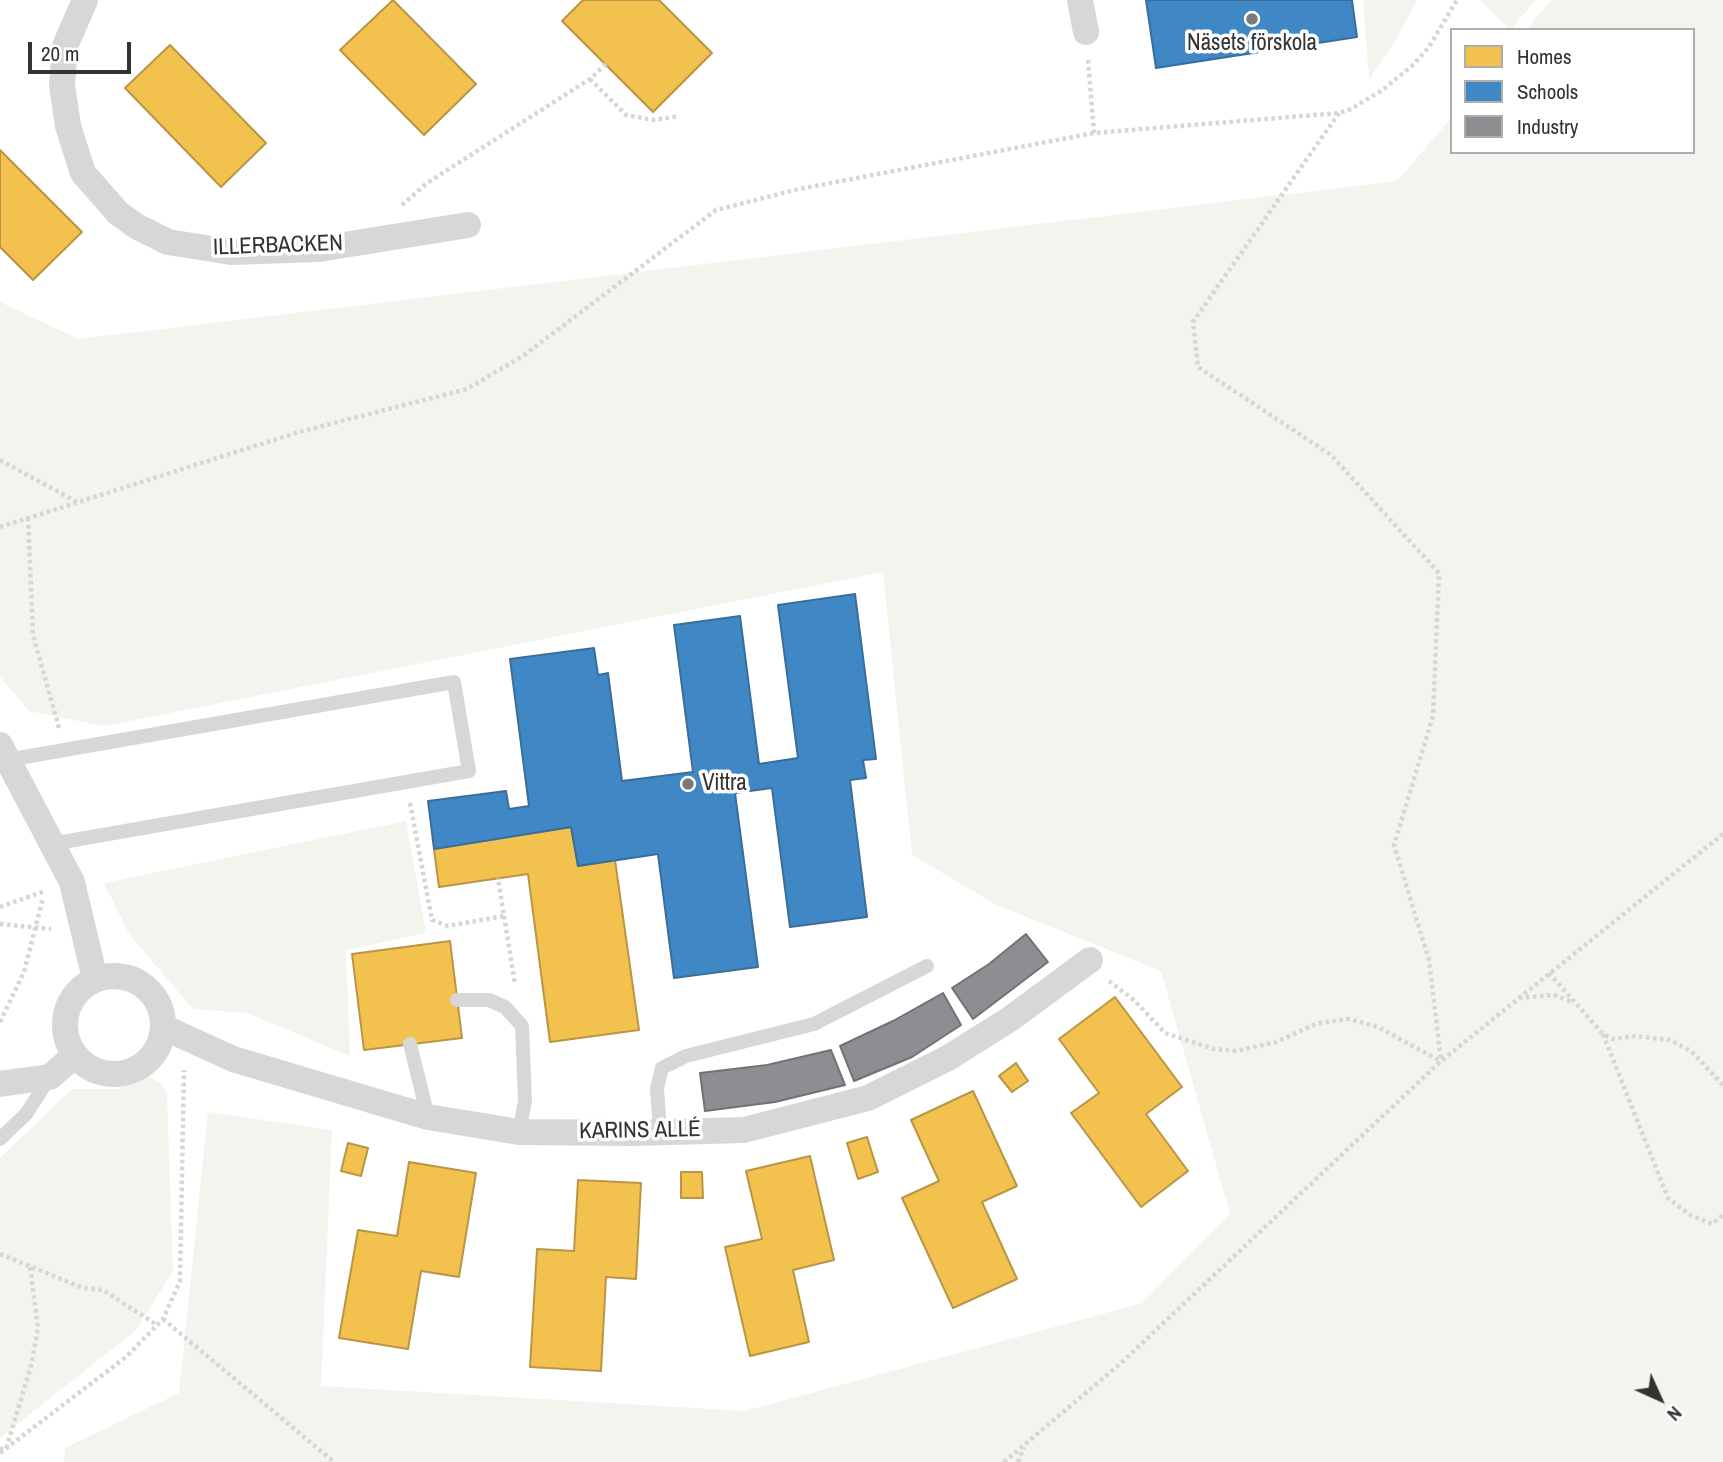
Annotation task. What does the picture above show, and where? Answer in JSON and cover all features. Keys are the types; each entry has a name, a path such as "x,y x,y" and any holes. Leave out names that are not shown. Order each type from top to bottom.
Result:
{"street":[{"name":"ILLERBACKEN","path":"85,0 65,46 62,85 68,126 83,173 118,213 136,226 168,242 231,253 319,249 468,225"},
{"path":"1080,0 1086,32"},
{"path":"3,752 72,882 95,979"},
{"name":"KARINS ALLÉ","path":"163,1027 233,1059 428,1117 519,1132 744,1129 868,1098 948,1058 1010,1018 1090,960"},
{"path":"111,975 127,977 142,984 154,996 161,1011 163,1027 159,1044 150,1058 136,1068 120,1073 103,1073 87,1066 75,1055 67,1041 66,1012 82,987 95,979 111,975"},
{"path":"0,1084 50,1077 75,1055"}],"lane":[{"path":"3,752 65,749 454,682 469,771 51,844"},
{"path":"660,1132 657,1088 662,1068 686,1056 814,1024 927,966"},
{"path":"457,1000 489,1000 505,1007 522,1026 525,1101 519,1132"},
{"path":"410,1044 428,1117"},
{"path":"0,1139 26,1114 50,1077"}],"path":[{"path":"0,527 299,432 467,389 523,356 716,210 799,189 1094,133 1339,113 1384,89 1414,64 1429,47 1457,0"},
{"path":"1086,32 1094,133"},
{"path":"395,236 401,205 427,183 590,79 606,64"},
{"path":"590,79 625,115 654,120 679,116"},
{"path":"1339,113 1194,322 1198,367 1331,455 1439,573 1433,716 1394,845 1429,960 1441,1061"},
{"path":"0,460 78,503"},
{"path":"28,518 33,635 65,749"},
{"path":"407,782 432,920 448,926 504,916"},
{"path":"1004,1462 1120,1364 1441,1061 1723,834"},
{"path":"498,878 522,1026"},
{"path":"0,907 72,882"},
{"path":"0,1022 23,972 45,891"},
{"path":"0,924 85,932"},
{"path":"1090,960 1165,1033 1214,1049 1236,1051 1276,1042 1318,1023 1349,1019 1378,1027 1441,1061"},
{"path":"1549,973 1603,1034 1612,1039 1635,1036 1670,1040 1691,1051 1723,1085"},
{"path":"1518,998 1554,995 1575,1003"},
{"path":"1603,1034 1668,1198 1690,1215 1712,1224 1723,1215"},
{"path":"2,1451 126,1357 163,1319 180,1281 184,1076 189,1038"},
{"path":"0,1254 83,1288 103,1290 157,1325"},
{"path":"2,1451 31,1366 38,1328 30,1266"},
{"path":"163,1319 334,1462"},
{"path":"1018,1462 1024,1446"}],"shaded area":[{"path":"1363,0 1417,0 1395,42 1369,79"},
{"path":"1480,0 1536,0 1512,28 1508,28"},
{"path":"1551,0 1723,0 1723,1462 64,1462 65,1448 179,1393 208,1112 332,1130 321,1386 745,1411 1139,1304 1230,1214 1161,971 995,904 912,855 883,572 104,726 29,711 0,677 0,302 78,339 1397,181 1450,119 1450,154 1695,154 1695,28 1528,28"},
{"path":"406,821 426,933 346,950 350,1056 247,1013 193,1009 129,934 104,883"},
{"path":"147,1075 162,1084 167,1095 173,1271 136,1330 0,1438 0,1158 72,1089 118,1089"}],"building: Homes":[{"path":"393,0 476,84 424,135 340,50"},
{"path":"583,0 659,0 712,53 653,112 562,21"},
{"path":"170,45 266,143 221,187 125,88"},
{"path":"0,150 82,232 33,280 0,247"},
{"path":"571,827 578,866 615,860 639,1030 550,1042 528,874 439,887 434,849"},
{"path":"450,941 462,1038 364,1050 352,954"},
{"path":"1115,997 1182,1087 1146,1114 1188,1171 1141,1207 1071,1113 1099,1093 1059,1039"},
{"path":"1016,1063 1028,1081 1012,1092 999,1076"},
{"path":"973,1091 1017,1186 982,1202 1017,1279 953,1308 902,1198 939,1181 911,1120"},
{"path":"867,1137 878,1172 858,1179 847,1143"},
{"path":"348,1143 368,1148 361,1176 341,1171"},
{"path":"810,1156 834,1260 793,1270 809,1342 750,1356 725,1247 762,1239 746,1171"},
{"path":"409,1162 476,1173 459,1277 421,1271 408,1349 339,1338 358,1230 397,1236"},
{"path":"681,1172 702,1172 703,1198 681,1198"},
{"path":"578,1180 641,1183 636,1279 606,1277 601,1371 530,1367 537,1249 574,1251"}],"building: Schools":[{"name":"Näsets förskola","path":"1146,0 1352,0 1357,37 1156,68"},
{"name":"Vittra","path":"855,594 876,759 863,760 866,778 850,780 867,917 790,927 772,788 735,793 758,967 674,978 658,854 578,866 571,827 434,849 428,801 506,791 509,809 529,806 510,659 594,648 598,675 608,673 622,781 693,772 674,625 740,616 759,764 798,758 778,605"}],"building: Industry":[{"path":"1026,934 1048,962 973,1019 952,988 989,964"},
{"path":"943,993 961,1025 912,1057 854,1081 840,1046"},
{"path":"831,1050 845,1085 775,1102 705,1111 700,1073 767,1065"}],"place":[{"name":"Näsets förskola","path":"1252,19"},
{"name":"Vittra","path":"688,784"}]}
